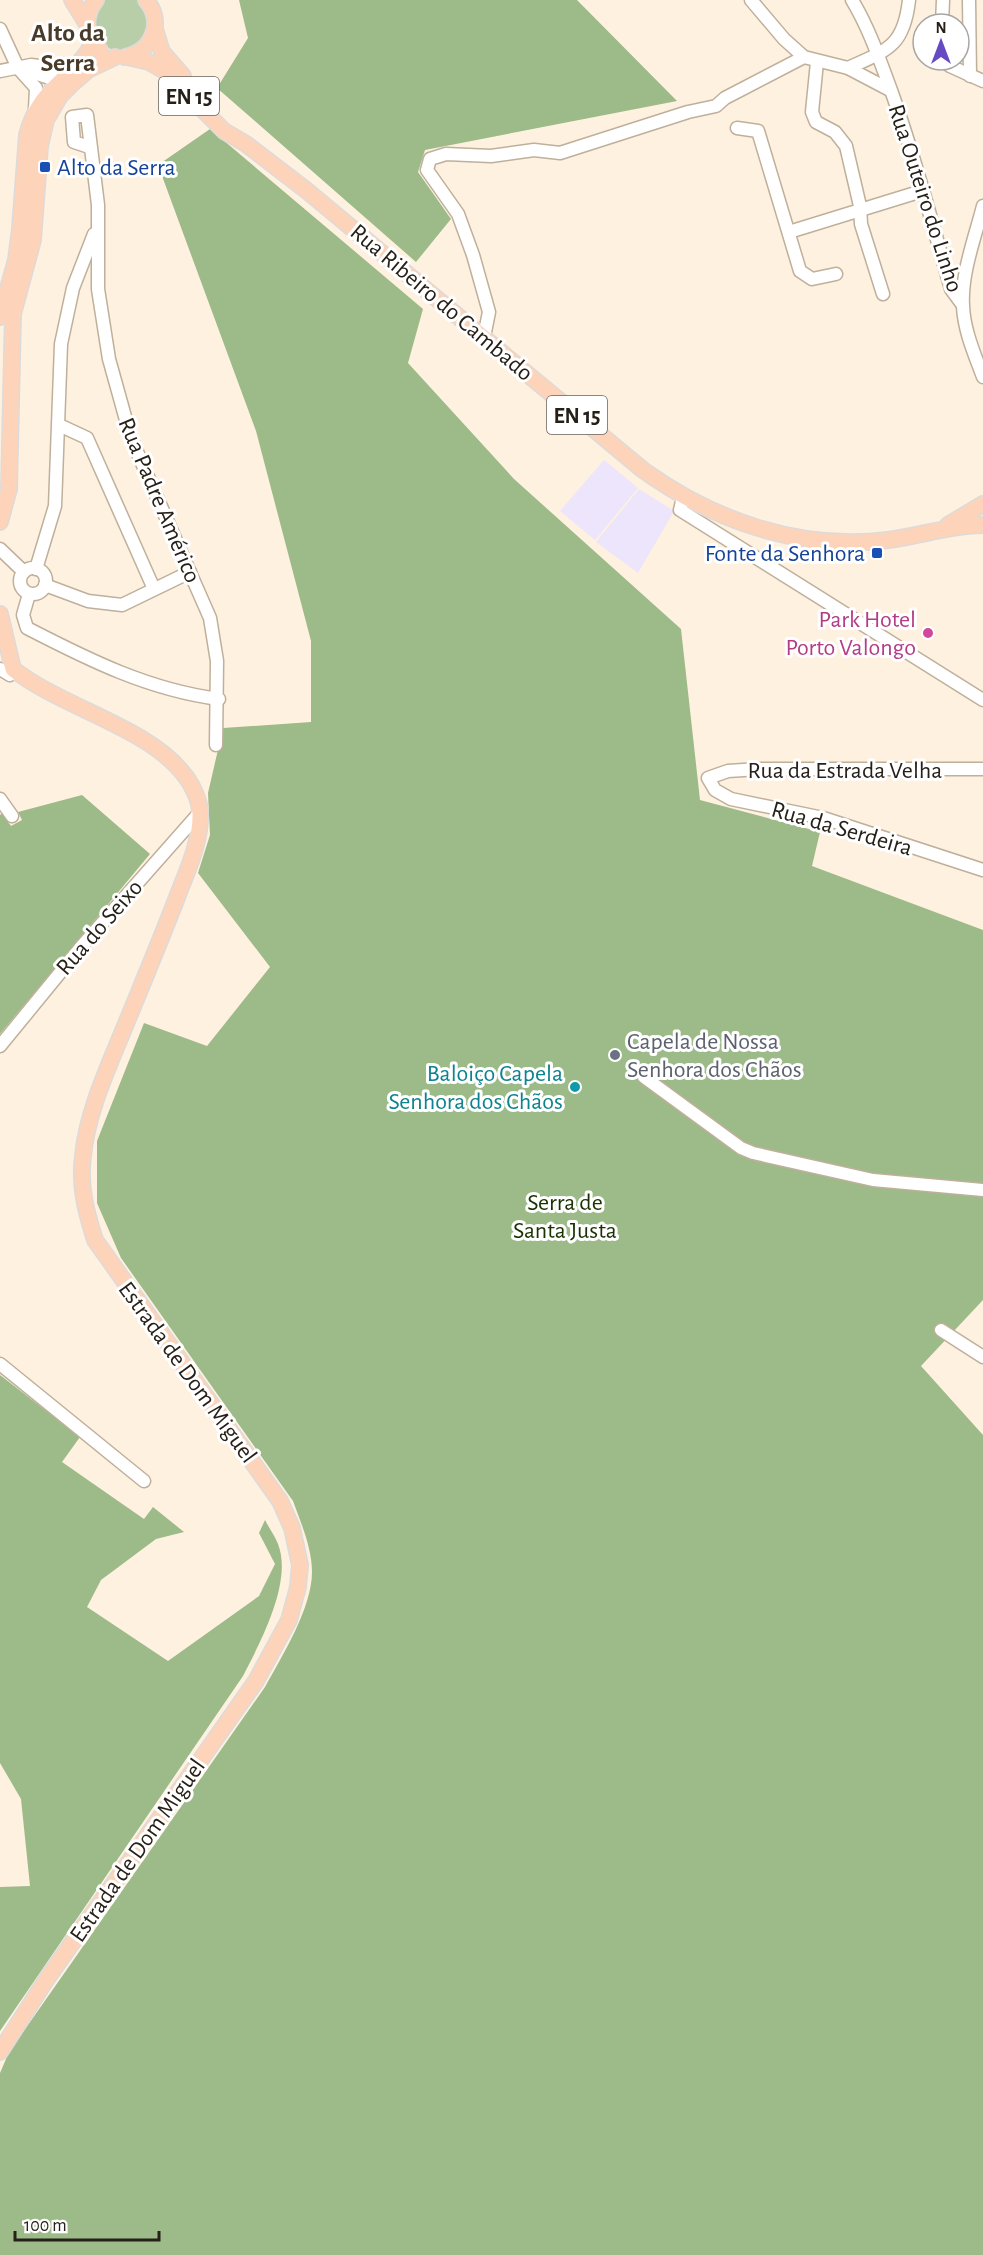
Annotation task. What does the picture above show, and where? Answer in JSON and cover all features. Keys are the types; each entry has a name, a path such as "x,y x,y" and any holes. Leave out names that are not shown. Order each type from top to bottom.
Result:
{"main road":[{"path":"0,522 9,489 13,314 33,240 42,134 51,110 93,43 87,24 72,0"},
{"path":"87,24 89,11 96,0"},
{"name":"Rua Ribeiro do Cambado","path":"146,0 155,16 155,29 162,52 232,125 246,144"},
{"path":"0,317 16,260 27,135 35,109 56,75 73,76 146,47 155,29"},
{"name":"Rua Ribeiro do Cambado","path":"93,43 102,52 148,62 163,70 224,131 246,144 306,190 644,470 683,497 750,526 801,538 865,542 940,529"},
{"name":"EN 15","path":"940,529 983,504"},
{"name":"EN 15","path":"940,529 983,525"},
{"name":"Estrada de Dom Miguel","path":"0,614 13,669 58,697 161,750 190,782 201,811 199,834 188,869 109,1064 89,1122 81,1181 85,1208 95,1240 280,1502 292,1528 300,1565 298,1587 289,1620 256,1681 46,1980 0,2052"},
{"name":"Estrada de Dom Miguel","path":"0,652 5,672 26,686 58,697"}],"street":[{"path":"751,0 784,39 804,57 848,68 891,90"},
{"name":"Rua Outeiro do Linho","path":"852,0 879,54 951,289 962,304"},
{"path":"848,68 879,54 898,38 906,25 909,0"},
{"path":"969,0 970,76"},
{"path":"0,29 18,68 36,88 35,109"},
{"path":"484,338 489,312 473,255 458,214 427,170 430,159 446,154 492,156 534,150 560,153 688,112 716,106 725,98 804,57"},
{"path":"817,62 812,112 816,122 835,132 846,147 859,212 883,294"},
{"path":"0,71 18,68 56,75 58,93 42,121 42,134"},
{"path":"962,72 983,81"},
{"path":"737,128 758,131 800,271 812,279 836,274"},
{"name":"Rua Padre Américo","path":"89,147 98,205 96,230 98,289 109,359 131,438 210,618 217,661 219,699 216,745"},
{"path":"789,232 922,191"},
{"path":"983,206 966,275 962,304 964,320 983,377"},
{"path":"45,585 40,591 29,594 23,590 20,582 30,571 55,506 61,344 73,288 96,230"},
{"path":"73,288 86,284 98,289"},
{"path":"59,425 87,438 154,589"},
{"path":"683,497 680,510 983,700"},
{"path":"0,549 30,571 42,573 45,585"},
{"path":"45,585 110,605 122,605 190,572"},
{"path":"29,594 23,615 27,628 139,681 170,691 219,699"},
{"name":"Rua da Estrada Velha","path":"708,778 728,771 759,769 983,769"},
{"name":"Rua da Serdeira","path":"708,778 715,790 731,799 823,818 983,870"},
{"path":"0,799 12,816"},
{"name":"Rua do Seixo","path":"0,1046 81,947 201,811"},
{"path":"644,1077 741,1148 753,1153 873,1180 983,1190"},
{"path":"941,1330 983,1357"},
{"path":"0,1364 144,1481"}],"shaded area":[{"path":"604,460 638,488 595,540 560,511"},
{"path":"639,489 674,511 638,573 596,542"}],"green space":[{"path":"105,0 138,0 147,14 148,28 143,40 133,48 121,51 109,48 99,37 93,17"},
{"path":"239,0 577,0 677,101 425,150 418,172 451,219 416,262 217,88 248,38"},
{"name":"Serra de Santa Justa","path":"210,129 423,309 408,363 514,479 681,629 700,800 820,832 812,866 983,930 983,1300 921,1366 983,1435 983,2255 0,2255 0,2073 9,2052 265,1687 302,1616 311,1586 310,1554 293,1501 121,1258 97,1203 97,1141 144,1023 207,1046 270,967 198,873 210,835 208,793 223,728 311,722 311,641 256,431 158,165"},
{"path":"82,795 150,854 0,1034 0,815 2,813 11,826 22,820 18,812"},
{"path":"0,1375 80,1437 62,1462 144,1519 153,1507 184,1532 156,1539 101,1580 87,1607 168,1661 259,1596 275,1564 259,1533 265,1520 277,1541 282,1559 278,1594 266,1630 243,1676 0,2031 0,1887 30,1886 21,1799 0,1763"}],"place":[{"name":"Alto da Serra","path":"45,167"},
{"name":"Fonte da Senhora","path":"877,553"},
{"name":"Park Hotel Porto Valongo","path":"928,633"},
{"name":"Capela de Nossa Senhora dos Chãos","path":"615,1055"},
{"name":"Baloiço Capela Senhora dos Chãos","path":"575,1087"}],"district":[{"name":"Alto da Serra","path":"68,46"}]}
